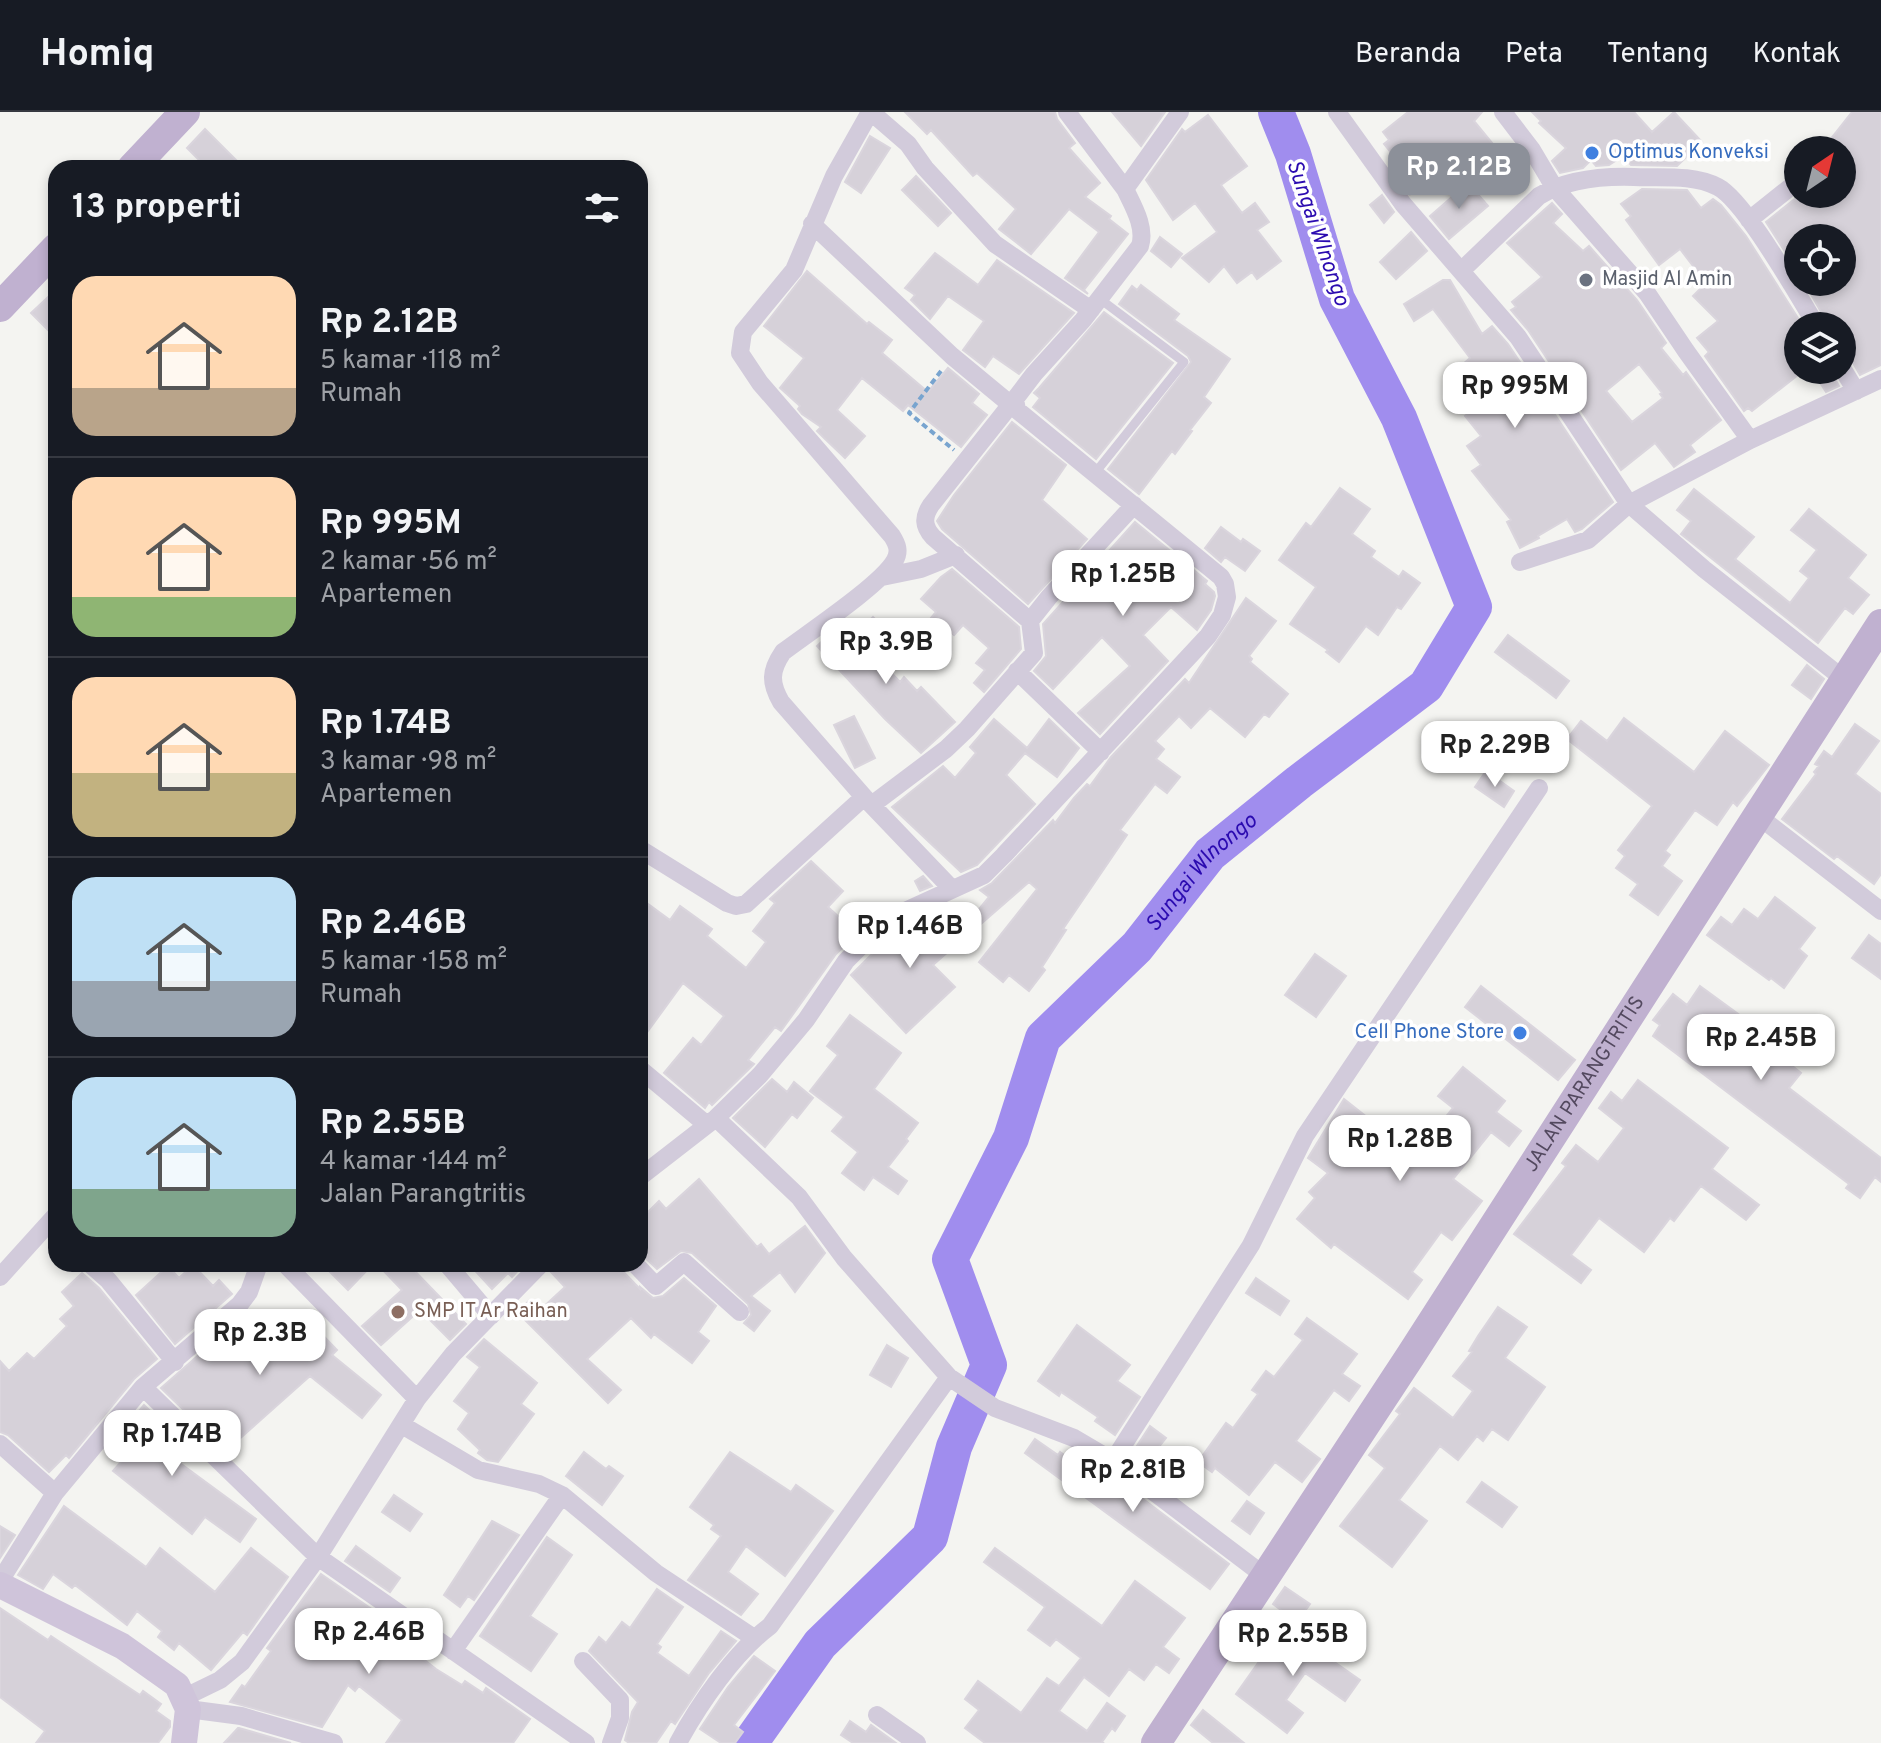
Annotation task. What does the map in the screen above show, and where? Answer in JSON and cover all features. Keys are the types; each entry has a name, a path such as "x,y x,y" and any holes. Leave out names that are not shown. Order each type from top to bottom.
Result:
{"main road":[{"path":"140,160 185,112"},
{"path":"0,307 48,256"},
{"name":"JALAN PARANGTRITIS","path":"1156,1743 1881,624"},
{"path":"0,1583 122,1646 177,1685 185,1704 184,1743"}],"street":[{"path":"951,888 868,800 781,702 774,690 774,665 783,652 882,577 898,552 897,543 760,383 740,353 743,332 794,270 834,176 870,112 908,144 925,168 995,244 1096,304"},
{"path":"648,854 727,903 736,906 746,904 868,800 946,749 1034,653 1030,621 933,537 924,523 925,514 965,459 1096,304 1131,260 1143,237 1125,189 1067,112"},
{"path":"1125,189 1180,112"},
{"path":"1337,112 1403,204 1518,337 1629,504 1704,569 1845,680"},
{"path":"1503,112 1532,150 1554,187 1647,293 1750,440"},
{"path":"1461,271 1539,196 1554,187 1599,177 1697,180 1719,187 1730,195 1808,312"},
{"path":"1749,220 1784,192"},
{"path":"648,1171 711,1122 760,1075 806,1020 846,961 863,943 901,913 984,875 1208,636 1222,615 1227,597 1225,584 1216,572 1017,410 1013,402 952,356 812,224"},
{"path":"1520,562 1588,540 1629,504 1750,440 1881,379"},
{"path":"1852,384 1856,391"},
{"path":"1030,621 1134,505"},
{"path":"882,577 921,569 956,555"},
{"path":"1017,671 1101,752"},
{"path":"1113,1461 1251,1245 1305,1136 1539,788"},
{"path":"1757,815 1881,911"},
{"path":"648,1075 711,1122 799,1197 844,1258 953,1379 995,1408 1074,1438 1113,1461 1266,1577"},
{"path":"0,1277 48,1230"},
{"path":"643,1272 656,1286 684,1262 740,1312"},
{"path":"99,1272 175,1362"},
{"path":"0,1583 55,1493 143,1387 240,1304 249,1292 255,1272"},
{"path":"293,1272 417,1399"},
{"path":"454,1272 491,1316"},
{"path":"185,1704 242,1662 318,1557 417,1399 453,1354 533,1272"},
{"path":"678,1743 696,1709 754,1638 770,1626 953,1379"},
{"path":"143,1387 318,1557 586,1743"},
{"path":"402,1425 478,1470 539,1484 562,1495 656,1573 754,1638"},
{"path":"0,1444 55,1493"},
{"path":"453,1651 562,1495"},
{"path":"583,1661 620,1700 620,1718 611,1743"},
{"path":"185,1704 241,1716 334,1743"},
{"path":"877,1715 917,1743"}],"lane":[{"path":"1095,473 1184,362 1096,304"}],"path":[{"path":"952,356 909,413 965,459"}],"building":[{"path":"905,112 1055,112 1075,143 1069,148 1100,183 1085,197 1111,216 1109,219 1128,234 1084,290 1088,294 1065,278 1099,232 1069,209 1031,254 999,229 1016,209 977,173 973,176 931,130 927,134"},
{"path":"1112,112 1165,112 1141,146"},
{"path":"1408,112 1482,112 1474,121 1502,155 1477,174 1453,144 1410,194 1395,172 1401,165 1384,144 1389,140 1383,132"},
{"path":"1532,112 1634,112 1652,132 1674,112 1702,142 1677,166 1631,165 1623,156 1609,165 1596,166 1591,160 1583,168 1560,173 1552,161 1566,148 1539,123 1541,121"},
{"path":"1852,112 1881,112 1881,365 1860,375 1856,368 1856,312 1821,312 1812,296 1856,296 1856,224 1784,224 1784,250 1766,222 1784,208 1856,208 1856,136 1833,136"},
{"path":"1208,115 1247,166 1221,185 1242,213 1255,203 1269,222 1257,230 1281,261 1257,279 1252,272 1237,283 1224,266 1209,282 1182,258 1217,232 1195,203 1173,220 1146,180 1182,129 1185,132"},
{"path":"205,129 236,160 199,160 187,148"},
{"path":"870,136 890,148 861,193 845,182"},
{"path":"916,176 951,213 938,226 902,190"},
{"path":"1468,183 1488,206 1449,239 1430,216"},
{"path":"1642,189 1687,190 1701,208 1713,199 1746,236 1794,312 1784,312 1784,384 1786,384 1752,411 1748,408 1744,411 1705,356 1709,352 1697,338 1718,321 1693,296 1706,283 1680,249 1659,265 1626,220 1631,216 1621,204"},
{"path":"1382,195 1394,212 1384,223 1370,205"},
{"path":"1552,203 1562,214 1553,223 1583,251 1589,246 1637,300 1666,343 1661,348 1683,375 1686,372 1721,420 1690,445 1695,452 1674,467 1655,443 1621,470 1528,330 1511,310 1516,307 1512,302 1542,277 1507,243","holes":["1639,364 1663,398 1632,422 1606,391"]},
{"path":"1411,232 1427,251 1396,279 1380,262"},
{"path":"1160,237 1182,254 1171,267 1151,251"},
{"path":"935,253 978,285 997,260 1074,313 1019,374 993,356 985,367 963,350 984,321 948,296 930,319 911,300 915,295 905,288"},
{"path":"807,271 867,324 869,322 892,340 882,353 928,392 948,368 979,394 972,403 987,415 961,447 908,405 903,411 862,378 837,410 865,436 845,458 817,431 821,427 802,414 798,409 800,406 780,388 804,358 764,326"},
{"path":"1443,280 1450,280 1482,334 1492,326 1508,344 1613,502 1582,529 1575,532 1567,519 1520,548 1507,522 1511,520 1472,471 1481,465 1467,446 1481,436 1465,416 1474,409 1448,377 1470,358 1433,309 1414,321 1404,304"},
{"path":"1141,285 1179,314 1174,320 1230,359 1204,397 1211,403 1175,454 1172,451 1139,494 1108,469 1191,362 1188,356 1119,304 1132,286 1137,290"},
{"path":"48,297 48,330 31,313"},
{"path":"1104,312 1173,363 1096,459 1033,407 1040,398 1034,393"},
{"path":"1821,384 1838,384 1839,386 1826,392"},
{"path":"1012,422 1066,465 1042,500 1087,539 1028,604 942,529 937,521"},
{"path":"1340,488 1370,509 1352,534 1375,551 1371,557 1399,577 1403,571 1420,583 1401,609 1397,607 1378,635 1366,626 1339,662 1326,652 1328,650 1290,624 1316,587 1279,560 1306,523 1311,527"},
{"path":"1694,489 1754,537 1735,559 1790,603 1809,578 1800,571 1817,550 1791,530 1809,509 1866,555 1848,578 1869,595 1853,614 1845,608 1818,643 1681,534 1691,521 1677,510"},
{"path":"1135,522 1207,581 1205,584 1215,596 1211,610 1197,630 1171,607 1143,635 1168,661 1100,734 1078,713 1130,666 1102,637 1053,689 1034,671 1046,656 1043,624"},
{"path":"1221,527 1260,551 1245,571 1225,557 1221,562 1205,548"},
{"path":"952,569 1019,627 1021,649 984,692 974,683 985,670 976,663 989,648 963,625 954,635 946,631 931,618 936,612 921,599"},
{"path":"1246,598 1276,621 1249,656 1252,659 1250,662 1288,694 1269,717 1264,714 1245,737 1210,708 1191,728 1179,716 1155,741 1164,749 1156,759 1180,777 1167,793 1155,784 1120,830 1127,835 1063,929 1066,930 1042,967 1045,970 1029,991 1009,975 1003,982 979,962 1037,889 1029,882 974,930 967,924 989,897 980,890 992,883 1053,820 1055,823 1087,784 1090,786 1111,757 1185,679 1189,683"},
{"path":"873,617 888,632 870,650 900,682 904,677 917,691 921,687 955,722 921,753 817,646 841,624 853,637"},
{"path":"1508,635 1569,681 1556,698 1495,652"},
{"path":"1807,665 1824,679 1811,699 1792,685"},
{"path":"854,716 875,758 855,768 834,725"},
{"path":"1624,718 1694,772 1725,731 1769,765 1737,806 1733,802 1717,825 1695,810 1665,851 1670,855 1662,866 1682,881 1658,915 1630,895 1638,884 1616,868 1625,856 1618,850 1652,806 1567,739 1581,721 1607,741"},
{"path":"994,719 1027,748 1049,719 1079,748 1057,777 1025,753 1006,775 1035,804 977,865 961,872 892,807 943,766 955,778 976,753 970,747"},
{"path":"1855,724 1879,741 1855,774 1881,794 1881,874 1874,884 1837,856 1834,859 1782,819 1816,774 1814,772 1819,766 1815,764 1824,751 1832,757"},
{"path":"1486,771 1514,791 1504,807 1475,787"},
{"path":"811,861 843,891 828,907 851,928 843,937 848,942 781,1031 775,1027 748,1060 754,1064 712,1105 709,1102 705,1108 664,1073 693,1038 701,1045 724,1016 683,983 648,1031 648,904 670,920 680,906 712,929 707,936 746,968 766,942 753,931 775,903 770,899"},
{"path":"923,876 932,886 920,891 915,881"},
{"path":"1775,897 1815,928 1799,949 1807,956 1784,988 1707,935 1721,917 1732,925 1744,909 1758,919"},
{"path":"939,909 964,938 933,965 955,987 906,1033 851,975 891,935"},
{"path":"1869,935 1881,944 1881,979 1852,958"},
{"path":"1315,954 1346,976 1316,1017 1285,995"},
{"name":"Cell Phone Store","path":"1481,986 1575,1060 1558,1080 1465,1007"},
{"path":"1700,986 1789,1056 1786,1061 1801,1073 1789,1088 1881,1158 1881,1182 1875,1177 1860,1198 1846,1188 1849,1184 1653,1036 1660,1025 1653,1020 1673,994 1687,1005"},
{"path":"850,1015 901,1053 874,1089 918,1123 888,1167 907,1181 898,1194 873,1177 864,1190 842,1173 858,1152 832,1131 844,1117 810,1091 838,1055 827,1046"},
{"path":"1463,1067 1505,1101 1496,1112 1521,1131 1509,1146 1491,1132 1453,1179 1482,1201 1452,1240 1441,1232 1412,1272 1422,1280 1408,1299 1334,1244 1331,1248 1297,1219 1315,1198 1309,1192 1328,1173 1308,1158 1344,1099 1415,1155 1453,1108 1438,1096"},
{"path":"772,1079 787,1092 794,1082 813,1098 797,1118 792,1114 765,1147 733,1118"},
{"path":"1638,1080 1728,1148 1712,1169 1759,1205 1746,1220 1701,1186 1674,1221 1670,1218 1644,1252 1599,1218 1571,1255 1591,1270 1581,1283 1514,1234 1566,1166 1562,1163 1576,1145 1598,1162 1624,1128 1599,1108 1611,1092 1622,1101"},
{"path":"699,1179 757,1247 761,1244 769,1254 805,1226 825,1253 795,1292 780,1272 751,1296 770,1311 754,1331 744,1323 751,1315 748,1304 692,1253 681,1251 657,1269 648,1261 648,1212 659,1201 666,1209"},
{"path":"161,1272 174,1272 179,1278 185,1272 200,1272 213,1286 219,1280 232,1294 175,1344 136,1295"},
{"path":"330,1272 365,1272 348,1290"},
{"path":"385,1272 416,1272 466,1324 450,1340 420,1310 381,1345 362,1326 402,1290"},
{"path":"476,1272 517,1272 512,1277 508,1273 492,1289"},
{"path":"551,1272 624,1272 653,1298 663,1296 684,1278 716,1306 698,1332 709,1341 692,1363 654,1334 651,1338 631,1318 587,1359 621,1390 608,1403 517,1312 529,1301 539,1311 565,1287"},
{"path":"82,1273 99,1288 157,1359 134,1379 69,1458 66,1455 49,1472 8,1435 0,1432 0,1361 9,1371 27,1353 34,1359 67,1326 60,1319 74,1306 62,1292"},
{"path":"1256,1278 1289,1301 1280,1315 1246,1293"},
{"path":"1498,1307 1527,1327 1505,1358 1545,1387 1508,1440 1492,1429 1483,1441 1477,1436 1458,1460 1440,1446 1399,1500 1427,1521 1392,1567 1340,1526 1385,1468 1369,1455 1400,1414 1396,1411 1414,1388 1453,1418 1473,1391 1453,1376 1472,1352 1469,1351"},
{"path":"250,1310 282,1340 305,1317 337,1350 332,1355 381,1395 362,1418 310,1376 226,1451 161,1388"},
{"path":"1307,1318 1357,1354 1342,1374 1360,1386 1349,1401 1334,1390 1296,1441 1320,1459 1302,1482 1275,1462 1249,1495 1215,1468 1212,1472 1198,1462 1226,1423 1233,1428 1258,1394 1252,1390 1266,1371 1274,1377 1303,1340 1295,1334"},
{"path":"1077,1325 1130,1365 1117,1381 1140,1397 1115,1435 1095,1421 1098,1417 1061,1392 1059,1396 1038,1381"},
{"path":"484,1339 537,1383 521,1404 534,1414 498,1462 487,1460 478,1453 480,1450 458,1429 469,1413 454,1401 480,1367 467,1357"},
{"path":"887,1345 908,1358 891,1387 870,1375"},
{"path":"144,1405 182,1441 169,1455 256,1519 240,1542 205,1517 192,1534 113,1471 121,1462 106,1450"},
{"path":"1150,1426 1166,1438 1142,1468 1129,1458"},
{"path":"1035,1439 1078,1465 1083,1458 1106,1471 1229,1564 1210,1589 1025,1453"},
{"path":"584,1452 606,1469 609,1466 623,1476 602,1505 566,1476"},
{"path":"730,1452 791,1492 796,1485 833,1511 785,1576 746,1546 728,1572 758,1594 741,1615 688,1580 721,1536 711,1529 714,1525 690,1507"},
{"path":"1482,1482 1517,1507 1502,1527 1467,1502"},
{"path":"394,1495 422,1514 410,1531 382,1512"},
{"path":"1247,1501 1264,1513 1250,1534 1232,1521"},
{"path":"64,1506 146,1567 160,1548 215,1592 251,1548 288,1577 247,1635 243,1632 211,1670 179,1643 174,1650 158,1637 162,1631 137,1611 127,1625 75,1585 72,1588 53,1574 43,1589 18,1575"},
{"path":"492,1521 519,1535 474,1600 468,1596 460,1607 444,1595"},
{"path":"0,1526 15,1535 0,1558"},
{"path":"547,1537 572,1555 530,1616 557,1634 531,1671 480,1636"},
{"path":"356,1546 400,1578 390,1592 345,1561"},
{"path":"995,1548 1102,1626 1135,1581 1185,1618 1163,1647 1179,1659 1169,1673 1156,1664 1144,1680 1129,1669 1109,1696 1084,1677 1059,1711 1087,1731 1107,1703 1125,1716 1115,1731 1112,1728 1104,1743 985,1743 965,1728 979,1710 965,1699 978,1681 1021,1713 1047,1678 1059,1686 1081,1658 1056,1639 1050,1646 1028,1630 1045,1607 984,1562"},
{"path":"321,1574 376,1612 401,1636 398,1639 436,1669 462,1685 465,1681 483,1693 486,1688 530,1719 513,1743 386,1743 402,1720 359,1686 355,1691 348,1685 322,1727 230,1702 271,1651 267,1648"},
{"path":"1285,1587 1310,1604 1297,1622 1273,1604"},
{"path":"657,1589 683,1607 657,1644 661,1647 657,1653 689,1676 721,1631 736,1641 709,1673 675,1724 671,1721 656,1743 629,1743 625,1740 632,1712 638,1702 589,1651 599,1637 606,1643 622,1622 630,1628"},
{"path":"0,1608 48,1640 51,1636 140,1695 143,1691 161,1704 156,1711 170,1721 170,1727 158,1743 36,1743 45,1731 0,1697"},
{"path":"1296,1626 1327,1648 1323,1654 1360,1680 1345,1701 1305,1673 1286,1700 1303,1713 1287,1733 1236,1694 1270,1646 1278,1651"},
{"path":"754,1656 775,1671 734,1725 743,1732 735,1743 721,1743 700,1729 728,1687"},
{"path":"1203,1710 1244,1743 1213,1743 1191,1725"},
{"path":"850,1721 866,1732 871,1725 896,1743 853,1743 841,1735"},
{"path":"239,1728 291,1743 224,1743"}],"waterway":[{"name":"Sungai WInongo","path":"750,1743 820,1644 930,1537 954,1447 989,1365 950,1259 1011,1138 1043,1038 1137,947 1210,854 1426,686 1474,607 1399,418 1337,299 1293,154 1276,112"}],"place":[{"name":"Optimus Konveksi","path":"1592,153"},
{"name":"Masjid Al Amin","path":"1586,280"},
{"name":"Cell Phone Store","path":"1520,1033"},
{"name":"SMP IT Ar Raihan","path":"398,1312"}]}
